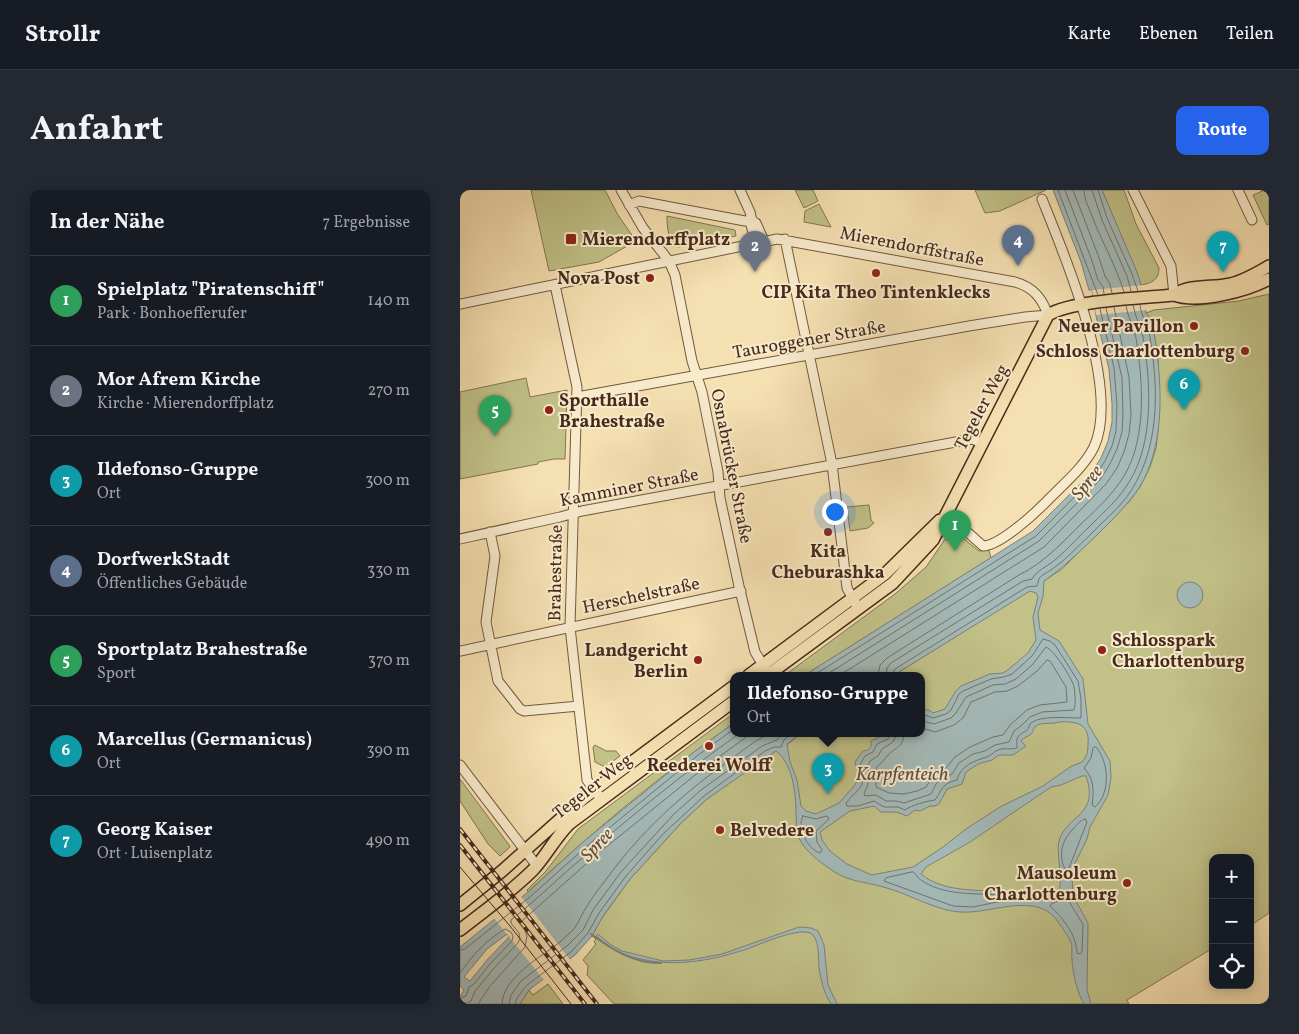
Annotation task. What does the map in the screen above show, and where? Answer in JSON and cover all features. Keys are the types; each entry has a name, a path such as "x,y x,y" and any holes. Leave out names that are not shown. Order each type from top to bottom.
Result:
{"main road":[{"path":"1174,295 1182,290 1238,282 1269,266"},
{"path":"1048,314 1094,303 1174,295 1182,298 1233,293 1249,289 1269,279"},
{"name":"Tegeler Weg","path":"766,672 856,603 893,583 933,540 1048,314"},
{"name":"Tegeler Weg","path":"460,930 537,866 563,829 598,794 730,689"},
{"name":"Tegeler Weg","path":"460,905 525,851 565,813 598,794 730,704"}],"street":[{"path":"621,190 643,228 669,261"},
{"path":"740,190 750,212 751,225 760,242"},
{"path":"1133,190 1171,266 1174,295"},
{"path":"1238,190 1252,220"},
{"path":"945,515 955,521 983,546 991,544 1026,522 1077,471 1086,460 1097,438 1101,399 1097,367 1082,305 1067,261 1042,199"},
{"path":"629,206 639,201 745,222 752,221"},
{"path":"460,304 760,242 785,239 832,464 847,588 856,603"},
{"name":"Mierendorffstraße","path":"785,239 1015,282 1034,291 1044,303 1048,314"},
{"name":"Osnabrücker Straße","path":"669,261 675,275 715,454 720,498 740,591 755,652 766,672"},
{"name":"Brahestraße","path":"555,285 578,387 570,627 587,780 598,794"},
{"name":"Tauroggener Straße","path":"577,397 988,323 1048,314"},
{"name":"Kamminer Straße","path":"460,539 573,513 832,464 972,439 981,443"},
{"path":"490,532 495,556 485,616 498,681 522,710 579,706"},
{"name":"Herschelstraße","path":"460,651 740,591"},
{"path":"460,765 537,866"}],"green space":[{"path":"531,190 605,190 618,215 636,241 599,262 549,271"},
{"path":"795,190 813,190 818,201 804,208"},
{"path":"975,190 1046,190 1000,211 985,213"},
{"path":"1102,190 1124,190 1136,224 1159,268 1158,275 1152,282 1141,285"},
{"path":"1269,190 1269,224 1267,225 1253,195"},
{"path":"819,204 831,227 804,222 805,211"},
{"path":"667,216 735,230 736,236 678,247 670,238"},
{"name":"Schlosspark Charlottenburg","path":"1269,294 1269,913 1254,923 1254,854 1209,854 1209,950 1127,1000 1129,1004 614,1004 587,975 588,966 583,960 596,944 594,942 596,939 592,936 599,922 630,879 682,822 707,799 796,737 925,737 925,672 899,672 1062,569 1129,502 1140,487 1150,467 1156,448 1159,397 1158,359 1153,327 1146,313 1154,310 1239,301"},
{"path":"526,378 530,397 567,390 565,459 538,462 538,464 460,479 460,392"},
{"path":"869,505 871,520 874,523 868,528 850,531 847,507"},
{"path":"952,529 979,551 989,550 991,558 810,672 789,672 895,594 926,567"},
{"path":"730,716 730,726 680,762 628,804 528,892 527,890 546,871 578,829"},
{"path":"595,745 606,751 616,751 620,756 605,767 595,762 593,747"},
{"path":"460,779 509,845 510,847 500,856 488,844 460,801"},
{"path":"548,984 563,1004 520,1004 529,990 533,995"}],"water":[{"path":"1053,190 1102,190 1142,288 1146,313 1151,319 1153,327 1160,388 1158,430 1154,451 1148,470 1139,488 1124,507 1096,536 1044,581 1043,596 1038,613 1040,630 1059,641 1083,679 1088,724 1110,761 1111,778 1108,795 1090,827 1087,839 1075,863 1072,877 1073,896 1088,923 1087,990 1091,1004 1084,1004 1077,988 1074,977 1071,942 1056,919 1048,911 1038,907 1027,906 969,912 939,908 900,892 847,878 818,860 804,847 798,836 795,797 790,771 776,751 707,799 682,822 630,879 603,916 592,936 575,955 529,990 520,1004 460,1004 460,997 464,990 460,986 460,947 528,892 583,842 694,752 730,726 730,737 796,737 787,744 790,762 797,780 801,806 806,811 816,814 839,803 855,785 859,776 855,762 863,751 871,747 871,741 879,737 925,737 925,710 933,713 945,709 961,686 990,674 1003,673 1028,653 1036,640 1033,617 1038,597 1036,593 1030,591 899,672 810,672 1033,531 1091,473 1101,458 1108,441 1112,422 1112,404 1109,369 1096,316 1092,290 1089,290 1081,262","holes":["1071,722 1080,725 1087,732 1087,751 1082,762 1070,767 1043,786 1000,807 913,867 872,875 847,864 830,851 822,840 820,832 850,811 874,806 881,812 897,812 907,816 915,810 920,811 930,806 935,806 939,804 947,789 962,784 966,772 978,764 992,760 999,755 1013,755 1026,746 1021,741 1031,734 1037,725","1086,776 1089,799 1086,807 1063,832 1059,841 1060,888 1053,898 1044,900 1020,892 955,888 931,881 921,874 926,867 970,842 1051,787","507,934 509,937 470,981 464,977 487,949"]},
{"path":"1190,582 1199,586 1203,595 1199,604 1190,608 1181,604 1177,595 1181,586"},
{"path":"799,927 818,931 824,945 828,985 837,1004 831,1004 825,991 819,968 817,943 813,935 808,932 790,934 729,955 698,961 667,963 636,958 621,953 596,936 598,934 622,951 663,961 689,960 722,954"}],"pier":[{"path":"1144,285 1148,310 1096,315 1092,290"},
{"path":"520,895 571,961 544,980 493,917"}],"waterway":[{"path":"591,934 615,950 633,958 651,963 661,963"}],"tram line":[{"path":"460,867 510,926 571,1004"}],"railway":[{"path":"460,829 597,1004"},
{"path":"460,845 585,1004"}],"place":[{"name":"Mierendorffplatz","path":"571,239"},
{"name":"DorfwerkStadt","path":"1018,266"},
{"name":"Mor Afrem Kirche","path":"755,272"},
{"name":"Georg Kaiser","path":"1223,272"},
{"name":"CIP Kita Theo Tintenklecks","path":"876,273"},
{"name":"Nova Post","path":"650,278"},
{"name":"Neuer Pavillon","path":"1194,326"},
{"name":"Schloss Charlottenburg","path":"1245,351"},
{"name":"Sporthalle Brahestraße","path":"549,410"},
{"name":"Marcellus (Germanicus)","path":"1184,410"},
{"name":"Sportplatz Brahestraße","path":"495,436"},
{"name":"Kita Cheburashka","path":"828,532"},
{"name":"Spielplatz \"Piratenschiff\"","path":"955,551"},
{"name":"Schlosspark Charlottenburg","path":"1102,650"},
{"name":"Landgericht Berlin","path":"698,660"},
{"name":"Reederei Wolff","path":"709,746"},
{"name":"Ildefonso-Gruppe","path":"828,794"},
{"name":"Belvedere","path":"720,830"},
{"name":"Mausoleum Charlottenburg","path":"1127,883"}],"water label":[{"name":"Spree","path":"1086,482"},
{"name":"Karpfenteich","path":"902,773"},
{"name":"Spree","path":"596,844"}]}
